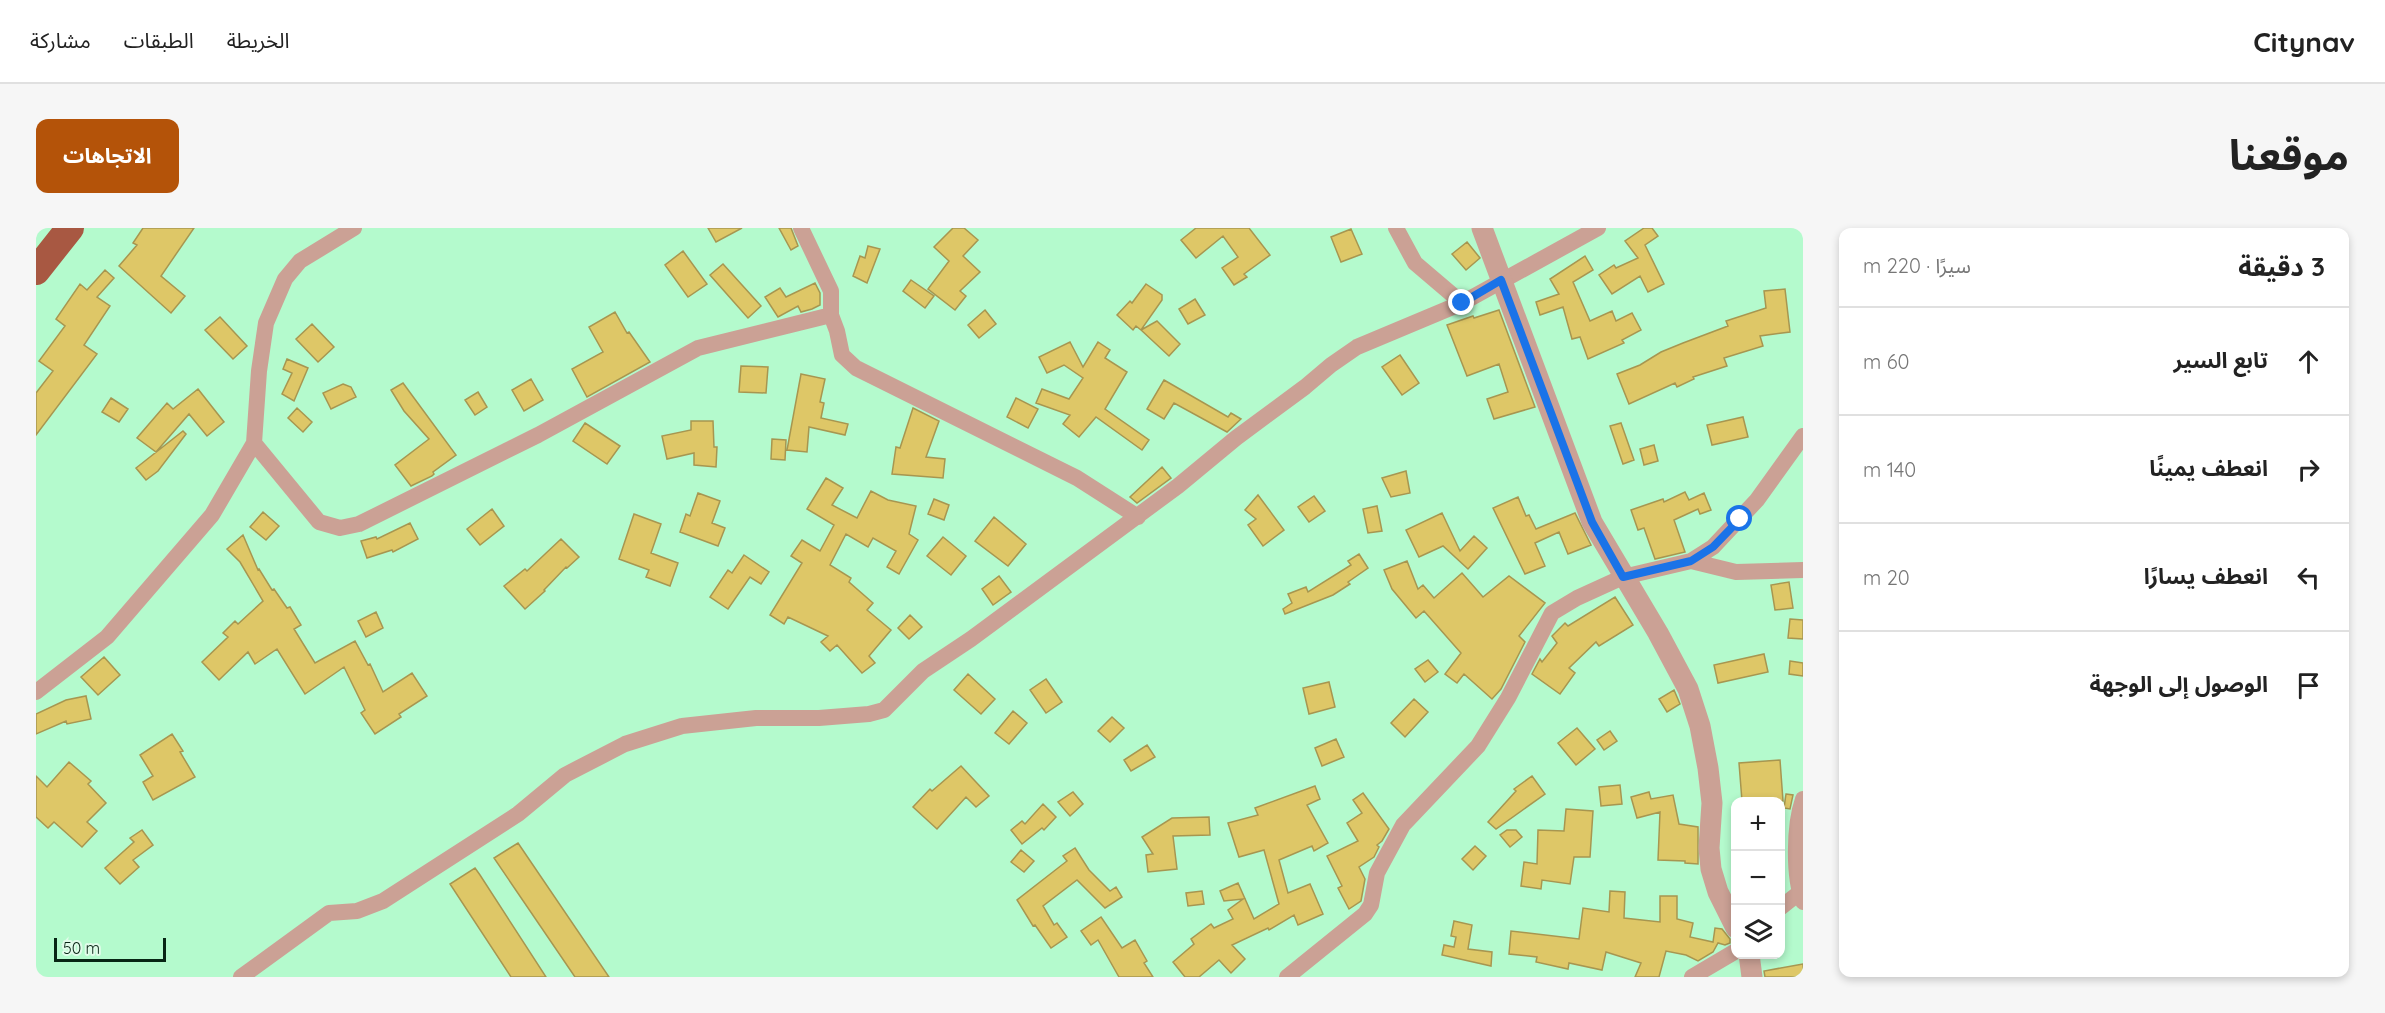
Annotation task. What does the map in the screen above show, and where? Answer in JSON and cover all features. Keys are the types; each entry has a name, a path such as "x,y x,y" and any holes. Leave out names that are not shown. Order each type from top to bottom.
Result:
{"highway":[{"path":"36,271 70,228"}],"street":[{"path":"36,692 107,637 212,515 254,443 259,371 266,323 285,279 300,261 354,228"},
{"path":"801,228 831,291 831,315 842,355 856,368 1077,478 1138,516"},
{"path":"1396,228 1415,262 1462,303"},
{"path":"1482,228 1592,522 1658,633 1688,689 1700,726 1712,803 1711,869 1718,892 1731,918"},
{"path":"241,977 329,913 357,911 383,900 518,814 565,775 625,744 682,726 756,718 819,718 869,714 884,710 923,671 971,639 1138,516 1356,347 1462,303 1598,228"},
{"path":"254,443 319,522 340,528 360,524 538,435 698,348 831,315"},
{"path":"1287,977 1365,914 1371,905 1377,873 1403,825 1478,746 1508,698 1552,613 1577,598 1623,577 1691,561 1713,547 1774,479 1803,436"},
{"path":"1691,561 1736,572 1803,570"},
{"path":"1785,906 1801,898 1797,864 1799,811 1803,799"},
{"path":"1692,977 1731,954"},
{"path":"1750,959 1752,977"}],"building":[{"path":"143,228 194,228 161,276 185,296 171,313 119,266 137,245 133,243"},
{"path":"708,228 742,228 716,242"},
{"path":"779,228 791,228 798,246 791,250"},
{"path":"953,228 964,228 978,240 963,256 980,272 960,291 966,296 955,310 928,289 949,261 934,247"},
{"path":"1196,228 1249,228 1270,255 1244,274 1247,277 1234,285 1222,268 1238,257 1223,236 1196,258 1181,240"},
{"path":"1644,228 1652,228 1658,236 1645,245 1664,284 1648,292 1640,276 1612,294 1599,275 1614,265 1616,268 1638,258 1625,241"},
{"path":"1351,229 1362,254 1341,262 1331,237"},
{"path":"1467,242 1480,258 1466,270 1452,254"},
{"path":"868,246 880,249 867,283 853,276 860,256 865,258"},
{"path":"683,251 707,284 688,297 665,265"},
{"path":"1585,256 1593,270 1573,282 1590,321 1612,311 1616,321 1632,313 1641,330 1622,340 1624,343 1588,359 1580,337 1572,339 1563,307 1540,315 1536,302 1559,294 1550,279"},
{"path":"723,264 761,306 748,318 710,275"},
{"path":"105,270 114,278 97,297 110,306 84,345 97,354 36,435 36,393 53,371 39,361 65,326 56,319 80,284 87,290"},
{"path":"911,280 934,296 925,308 903,291"},
{"path":"815,283 820,293 820,305 812,309 801,312 798,306 778,317 765,297 780,288 786,297"},
{"path":"1146,284 1162,295 1162,300 1141,330 1136,326 1133,330 1117,315 1130,301 1132,303"},
{"path":"1785,289 1790,332 1760,336 1763,346 1724,358 1727,366 1693,377 1694,379 1677,387 1675,383 1629,404 1617,374 1640,365 1661,352 1728,326 1726,321 1766,308 1764,291"},
{"path":"1195,299 1205,315 1188,324 1179,309"},
{"path":"985,310 996,324 979,338 968,325"},
{"path":"1499,310 1535,407 1494,419 1487,399 1508,392 1499,364 1467,376 1447,325"},
{"path":"615,312 627,333 629,332 650,362 587,397 572,369 603,352 589,327"},
{"path":"220,317 247,346 233,359 205,330"},
{"path":"1157,321 1180,344 1169,356 1141,330"},
{"path":"312,324 334,347 318,362 296,339"},
{"path":"1070,342 1083,367 1098,342 1110,350 1105,358 1127,372 1105,409 1149,440 1142,450 1096,417 1079,437 1063,424 1070,415 1036,403 1042,389 1069,399 1083,378 1064,365 1047,373 1039,357"},
{"path":"1400,355 1419,383 1402,395 1382,367"},
{"path":"287,359 308,368 294,401 282,394 292,373 283,369"},
{"path":"741,366 768,367 766,393 739,392"},
{"path":"801,374 825,379 820,402 824,403 821,418 848,424 845,435 809,427 807,452 787,450"},
{"path":"531,379 543,400 524,411 512,390"},
{"path":"1164,380 1228,417 1231,413 1241,419 1227,432 1174,403 1164,419 1147,409"},
{"path":"403,383 456,455 433,472 432,476 411,486 395,465 429,439 404,411 391,390"},
{"path":"343,384 351,387 356,397 331,409 323,393"},
{"path":"198,389 224,422 207,436 189,414 156,452 137,438 167,403 173,409"},
{"path":"478,392 487,407 475,415 465,400"},
{"path":"111,398 128,409 119,422 102,412"},
{"path":"1016,398 1038,409 1028,428 1007,417"},
{"path":"297,408 312,422 303,432 288,418"},
{"path":"913,408 939,421 926,457 945,459 943,478 892,474 896,447 900,448"},
{"path":"1743,417 1748,437 1712,445 1707,425"},
{"path":"691,421 713,421 714,447 717,447 716,467 694,465 694,453 667,459 662,436 691,430"},
{"path":"585,423 620,446 607,464 573,441"},
{"path":"1621,423 1634,460 1623,464 1610,426"},
{"path":"183,431 186,434 158,471 146,480 136,468"},
{"path":"772,439 786,440 785,460 771,459"},
{"path":"1654,445 1658,461 1644,465 1640,449"},
{"path":"1162,467 1171,478 1137,503 1130,497"},
{"path":"1406,471 1410,493 1391,497 1382,478"},
{"path":"826,478 843,488 832,505 857,518 871,491 888,500 916,506 909,534 918,540 899,574 887,567 896,551 873,538 868,547 846,534 830,565 851,578 849,582 873,603 867,610 891,630 869,656 875,663 862,673 837,645 830,651 821,642 828,636 788,617 784,624 770,615 802,563 791,556 802,540 820,551 834,525 807,509"},
{"path":"1685,492 1689,500 1704,493 1711,510 1700,514 1698,509 1674,520 1685,552 1655,559 1644,528 1638,530 1631,510 1663,499 1664,502"},
{"path":"698,493 720,501 712,523 725,528 718,546 680,532 686,514 690,516"},
{"path":"1258,495 1284,530 1263,546 1248,525 1256,519 1245,510"},
{"path":"1314,496 1325,511 1309,522 1298,507"},
{"path":"1518,497 1526,516 1529,515 1536,529 1575,513 1591,545 1568,554 1559,532 1535,543 1545,566 1525,574 1493,508"},
{"path":"934,499 949,505 944,520 928,514"},
{"path":"1377,506 1382,531 1368,533 1363,509"},
{"path":"492,509 504,526 480,545 467,529"},
{"path":"263,512 279,526 266,540 250,527"},
{"path":"1442,513 1460,551 1474,536 1487,548 1468,569 1443,546 1419,557 1406,530"},
{"path":"634,514 661,524 651,553 678,563 670,586 646,577 649,570 619,559"},
{"path":"994,517 1026,544 1008,566 975,541"},
{"path":"410,523 418,539 393,552 392,550 367,558 361,541 376,537 377,539"},
{"path":"243,535 258,570 287,608 290,607 301,625 294,629 315,663 355,641 368,665 370,664 383,692 412,673 427,696 399,714 401,717 375,734 361,713 365,710 344,667 305,694 277,649 255,664 248,652 219,680 202,662 228,637 223,633 235,621 238,624 263,601 240,562 227,549"},
{"path":"943,537 966,556 951,575 927,556"},
{"path":"561,539 579,557 566,567 525,609 504,586 525,569 527,571"},
{"path":"1359,554 1368,568 1348,582 1350,584 1333,595 1285,614 1283,609 1292,603 1288,594 1306,587 1308,592 1351,565 1348,561"},
{"path":"744,555 769,572 761,584 750,577 728,609 710,597 728,570 732,573"},
{"path":"1407,561 1418,589 1423,585 1434,598 1462,573 1483,597 1509,576 1545,603 1519,636 1525,642 1501,689 1492,699 1464,674 1457,683 1445,674 1461,653 1424,611 1416,618 1392,589 1384,570"},
{"path":"999,576 1011,592 993,605 982,589"},
{"path":"1789,582 1793,608 1775,610 1771,585"},
{"path":"1615,597 1633,625 1599,646 1596,642 1569,668 1575,673 1560,694 1532,674 1540,659 1542,662 1557,643 1552,636 1565,623 1568,626"},
{"path":"376,612 383,628 366,637 358,621"},
{"path":"910,615 922,627 909,639 898,628"},
{"path":"1790,619 1803,620 1803,639 1788,638"},
{"path":"1764,654 1768,672 1718,683 1714,665"},
{"path":"104,657 120,675 98,695 81,677"},
{"path":"1428,660 1438,672 1425,682 1415,669"},
{"path":"1790,661 1803,663 1803,676 1789,674"},
{"path":"968,674 995,699 981,714 954,690"},
{"path":"1046,679 1062,702 1046,713 1030,690"},
{"path":"1329,682 1335,707 1309,714 1303,688"},
{"path":"1674,690 1680,704 1667,712 1659,699"},
{"path":"86,696 91,719 67,724 66,721 36,734 36,714 66,700"},
{"path":"1414,699 1428,712 1405,737 1391,723"},
{"path":"1013,711 1027,723 1009,744 995,733"},
{"path":"1112,717 1124,728 1110,742 1098,731"},
{"path":"1577,728 1595,749 1576,765 1558,743"},
{"path":"1610,731 1617,741 1604,750 1597,740"},
{"path":"172,734 195,777 153,800 143,782 153,776 140,755"},
{"path":"1336,739 1344,757 1322,766 1315,748"},
{"path":"1147,745 1155,757 1131,771 1124,760"},
{"path":"1780,760 1783,797 1742,797 1739,763"},
{"path":"69,762 91,781 88,784 106,803 87,822 97,831 82,847 54,822 48,828 36,817 36,776 47,787"},
{"path":"961,766 989,796 976,807 966,797 937,829 913,807 930,789 932,791"},
{"path":"1532,776 1545,794 1496,829 1488,822 1516,791 1514,789"},
{"path":"1620,785 1622,804 1601,806 1599,787"},
{"path":"1315,786 1320,799 1307,805 1328,843 1314,851 1312,846 1279,860 1288,893 1310,884 1323,914 1298,925 1294,915 1269,930 1268,928 1232,945 1245,959 1231,973 1219,960 1199,977 1185,977 1173,962 1194,944 1191,939 1211,924 1214,928 1233,919 1228,910 1243,899 1224,901 1220,891 1238,883 1254,919 1279,904 1264,850 1239,857 1228,823 1258,815 1255,808"},
{"path":"1073,792 1083,804 1070,816 1058,802"},
{"path":"1649,792 1651,799 1673,795 1679,824 1698,827 1698,864 1658,860 1660,812 1637,818 1631,797"},
{"path":"1363,793 1389,829 1377,845 1379,847 1374,857 1359,867 1365,879 1361,901 1349,909 1338,888 1342,886 1327,856 1358,841 1347,823 1362,813 1353,800"},
{"path":"1786,794 1793,795 1790,809 1785,808"},
{"path":"1043,804 1056,817 1044,830 1042,828 1022,844 1011,830 1022,821 1025,824"},
{"path":"1566,809 1593,811 1590,857 1574,857 1570,884 1542,880 1541,889 1521,886 1524,862 1537,864 1538,830 1564,831"},
{"path":"1209,817 1210,835 1173,836 1177,869 1148,872 1146,855 1153,854 1142,837 1172,818"},
{"path":"142,830 153,845 133,860 139,867 120,884 105,868 134,842 130,838"},
{"path":"1507,830 1516,830 1522,837 1510,847 1500,835"},
{"path":"518,843 609,977 575,977 494,858"},
{"path":"1475,846 1486,856 1473,870 1462,859"},
{"path":"1075,848 1089,870 1110,891 1116,887 1122,897 1105,908 1077,880 1043,906 1054,925 1057,923 1067,937 1051,948 1035,925 1033,926 1017,900 1067,861 1063,856"},
{"path":"1021,850 1034,861 1024,872 1011,862"},
{"path":"475,868 546,977 511,977 450,884"},
{"path":"1202,891 1204,904 1188,906 1186,893"},
{"path":"1610,891 1625,892 1624,918 1660,922 1660,896 1677,896 1677,919 1693,923 1690,937 1713,942 1715,928 1722,929 1730,939 1730,943 1725,945 1718,943 1713,952 1698,961 1686,955 1666,951 1659,977 1635,977 1641,963 1606,952 1602,970 1569,963 1568,969 1536,962 1537,957 1509,954 1511,931 1579,939 1583,908 1609,912"},
{"path":"1101,917 1122,948 1135,940 1147,961 1144,963 1153,977 1119,977 1098,940 1091,945 1081,931"},
{"path":"1454,921 1472,925 1468,949 1492,952 1491,966 1442,955 1444,945 1454,947 1456,937 1451,936"},
{"path":"1803,964 1803,977 1765,977 1764,971"}],"route":[{"path":"1462,303 1501,280 1592,522 1623,577 1691,561 1713,547 1740,519"}]}
